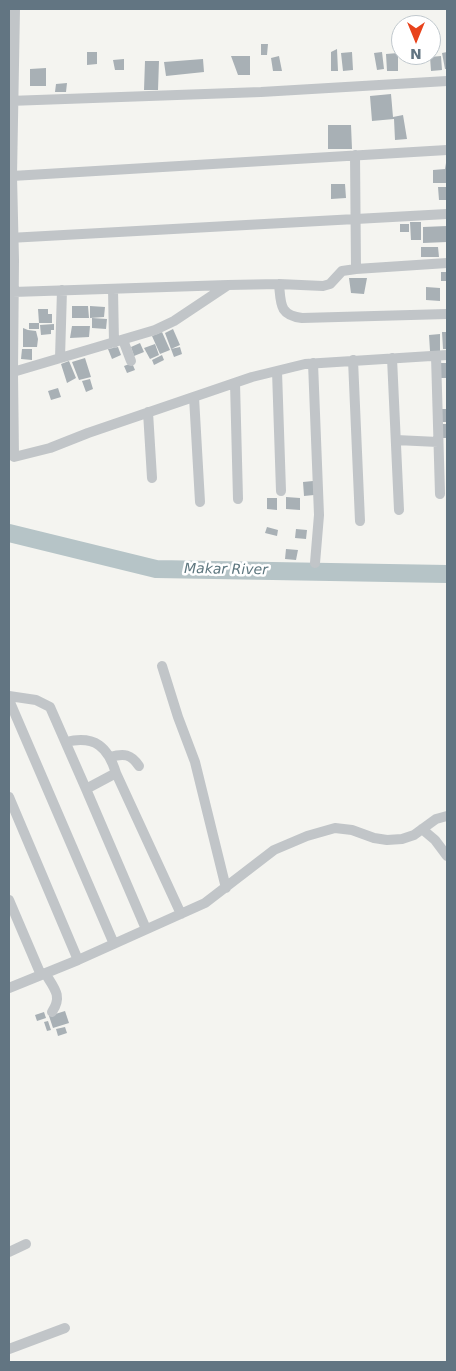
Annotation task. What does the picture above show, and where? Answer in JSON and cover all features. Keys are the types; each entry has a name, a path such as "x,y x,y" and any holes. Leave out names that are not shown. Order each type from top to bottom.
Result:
{"street":[{"path":"15,9 11,101 13,292 11,419 14,457 50,448 148,412 277,371 313,363 447,356"},
{"path":"11,101 261,92 447,81"},
{"path":"12,176 447,150"},
{"path":"355,155 356,269"},
{"path":"11,238 447,214"},
{"path":"13,292 279,284 328,286 342,271 447,263"},
{"path":"279,284 282,304 285,312 290,317 447,314"},
{"path":"13,372 155,330 174,321 228,285"},
{"path":"113,289 118,341 131,361"},
{"path":"60,358 62,290"},
{"path":"436,356 440,494"},
{"path":"392,358 399,510"},
{"path":"353,360 360,522"},
{"path":"313,363 319,515 315,563"},
{"path":"277,371 282,490"},
{"path":"235,383 238,499"},
{"path":"194,397 200,502"},
{"path":"148,412 152,478"},
{"path":"396,440 438,442"},
{"path":"162,666 195,762 226,888"},
{"path":"9,696 36,700 50,707 60,729 71,741 86,789 146,930"},
{"path":"9,700 114,944"},
{"path":"71,741 94,742 104,748 110,757 181,914"},
{"path":"110,757 119,754 128,755 139,766"},
{"path":"86,789 116,773"},
{"path":"9,797 78,960"},
{"path":"9,988 78,960 205,903 274,850 307,836 335,828 352,830 374,838 387,840 402,839 414,835 436,819 447,816"},
{"path":"422,829 435,840 447,856"},
{"path":"9,900 43,974 58,996 58,1003 52,1012"},
{"path":"9,1252 26,1244"},
{"path":"9,1349 65,1328"}],"building":[{"path":"261,44 268,44 267,55 261,55"},
{"path":"337,49 338,71 331,71 331,52"},
{"path":"87,52 97,52 97,64 87,65"},
{"path":"352,52 353,70 343,71 341,53"},
{"path":"382,52 384,69 377,70 374,53"},
{"path":"447,52 447,69 445,69 442,53"},
{"path":"386,54 391,54 391,65 398,65 398,71 387,71"},
{"path":"231,56 250,56 250,75 238,75"},
{"path":"279,56 282,71 273,71 271,58"},
{"path":"441,56 442,70 431,71 431,65 441,65"},
{"path":"124,59 124,70 115,70 113,60"},
{"path":"203,59 204,72 166,76 164,62"},
{"path":"145,61 159,61 158,90 144,90"},
{"path":"46,68 46,86 30,86 30,69"},
{"path":"67,83 66,92 55,92 56,84"},
{"path":"391,94 393,117 403,115 407,139 395,140 394,119 372,121 370,96"},
{"path":"328,125 351,125 352,149 328,149"},
{"path":"446,163 447,183 433,183 433,170 445,169"},
{"path":"331,184 345,184 346,198 331,199"},
{"path":"438,187 447,187 447,200 439,200"},
{"path":"410,222 421,222 421,240 411,240"},
{"path":"400,224 409,224 409,232 400,232"},
{"path":"447,226 447,242 423,243 423,227"},
{"path":"421,247 438,247 439,257 421,257"},
{"path":"441,272 447,272 447,281 441,281"},
{"path":"349,278 367,278 364,294 351,293"},
{"path":"426,287 440,288 440,301 426,300"},
{"path":"72,306 88,306 89,318 72,318"},
{"path":"90,306 105,307 104,317 90,318"},
{"path":"38,309 48,309 48,314 52,314 52,323 39,323"},
{"path":"92,318 107,319 106,329 92,328"},
{"path":"29,323 39,323 39,329 29,329"},
{"path":"54,324 54,330 51,330 51,334 41,335 40,325"},
{"path":"72,326 90,326 89,337 70,338"},
{"path":"23,328 36,331 37,347 23,347"},
{"path":"173,329 180,345 171,349 165,333"},
{"path":"162,332 170,350 160,354 152,336"},
{"path":"442,332 447,332 447,349 443,349"},
{"path":"440,334 440,351 430,351 429,335"},
{"path":"140,343 144,352 134,356 131,347"},
{"path":"155,344 159,355 150,359 144,348"},
{"path":"118,347 121,355 112,359 108,349"},
{"path":"180,347 182,354 174,357 171,349"},
{"path":"22,349 32,349 32,360 21,359"},
{"path":"162,355 164,360 154,365 152,360"},
{"path":"85,358 91,377 79,380 72,362"},
{"path":"69,361 76,378 67,383 61,364"},
{"path":"132,363 135,370 127,373 124,366"},
{"path":"441,363 447,363 447,378 441,378"},
{"path":"90,379 93,389 86,392 82,381"},
{"path":"58,388 61,397 51,400 48,391"},
{"path":"441,409 447,409 447,422 441,422"},
{"path":"443,424 447,424 447,438 443,438"},
{"path":"313,481 314,495 304,496 303,482"},
{"path":"286,497 300,498 300,510 286,509"},
{"path":"267,498 277,498 277,510 267,509"},
{"path":"267,527 278,530 277,536 265,533"},
{"path":"296,529 307,530 306,539 295,538"},
{"path":"286,549 298,550 296,560 285,559"},
{"path":"65,1011 69,1023 53,1028 49,1016"},
{"path":"44,1012 46,1018 37,1021 35,1015"},
{"path":"48,1021 51,1030 47,1031 44,1022"},
{"path":"65,1027 67,1033 58,1036 56,1029"}],"waterway":[{"name":"Makar River","path":"9,533 156,569 447,574"}]}
